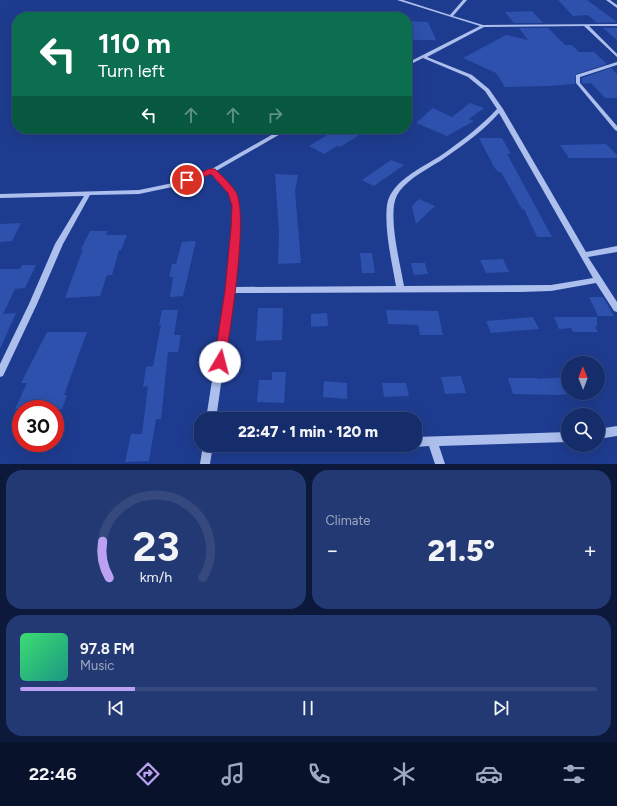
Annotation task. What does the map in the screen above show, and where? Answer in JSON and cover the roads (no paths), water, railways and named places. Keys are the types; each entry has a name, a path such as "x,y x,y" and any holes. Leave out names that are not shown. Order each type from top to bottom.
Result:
{"street":[{"path":"399,0 483,26 617,25"},
{"path":"451,16 465,0"},
{"path":"608,0 617,7"},
{"path":"585,25 617,56"},
{"path":"412,63 483,26"},
{"path":"424,57 470,76 487,90 500,109 598,280 617,309"},
{"path":"617,63 578,76 578,83 617,129"},
{"path":"401,290 392,237 390,209 391,199 397,190 412,177 443,156 492,118 500,109"},
{"path":"0,196 88,194 146,190 175,185 212,171 277,134"},
{"path":"212,171 232,192 236,206 236,228 230,290 212,412"},
{"path":"0,372 33,304 59,244 88,194"},
{"path":"584,255 617,249"},
{"path":"230,290 520,290 551,288 598,280"},
{"path":"605,433 617,431"},
{"path":"422,442 561,437"},
{"path":"432,442 440,464"},
{"path":"205,464 207,452"}]}
